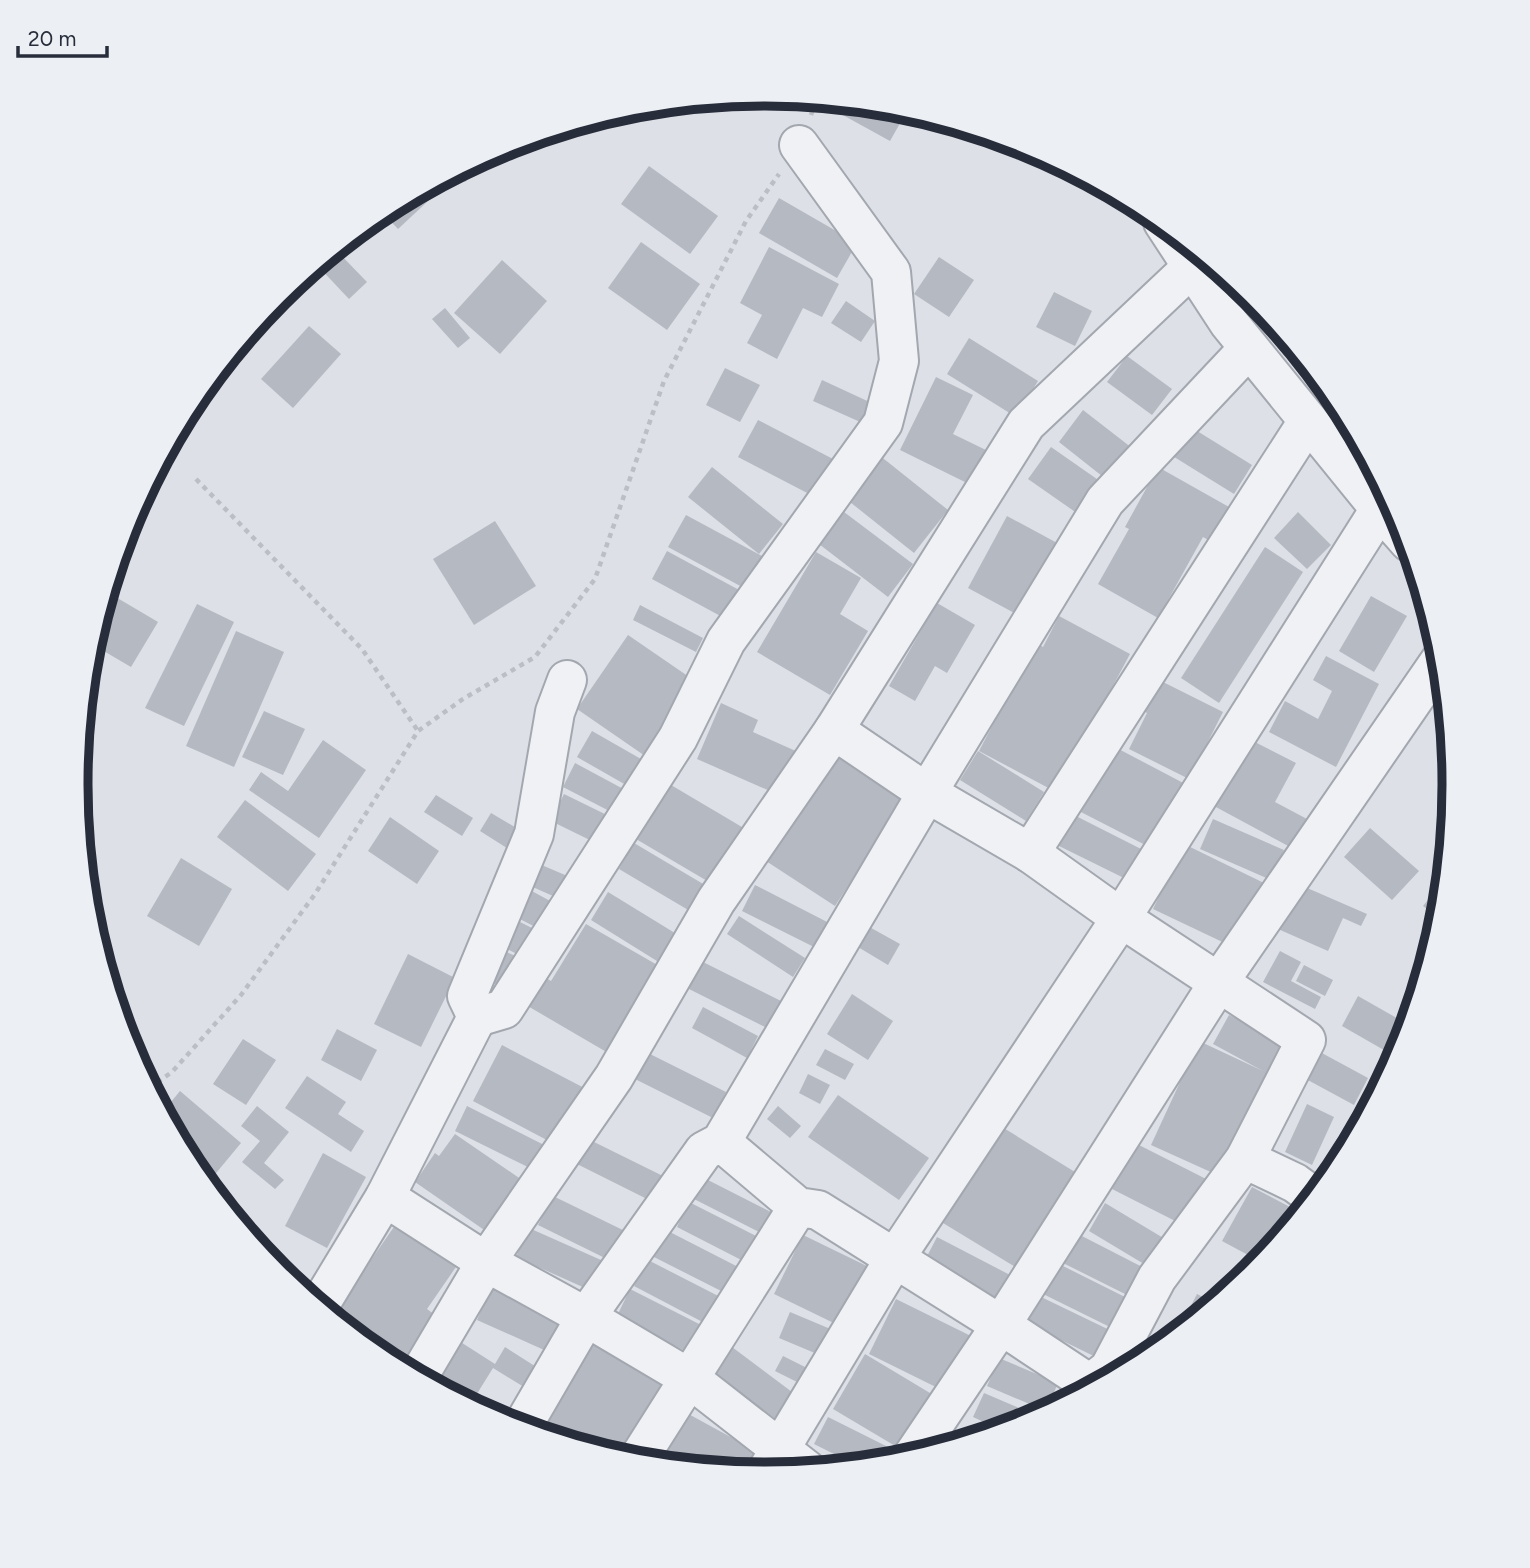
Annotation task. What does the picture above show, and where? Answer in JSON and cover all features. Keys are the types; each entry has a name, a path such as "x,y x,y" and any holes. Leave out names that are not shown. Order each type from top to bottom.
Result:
{"street":[{"path":"324,1298 385,1197 478,1017 505,1009 678,738 726,641 883,423 900,361 891,272 799,145"},
{"path":"1179,249 1249,348 1388,518"},
{"path":"423,1369 486,1262 614,1077 716,901 834,730 1026,424 1191,268"},
{"path":"527,1418 586,1317 704,1151 721,1142 927,793 1105,501 1249,348"},
{"path":"1030,853 1308,421"},
{"path":"786,1461 895,1258 1121,918 1380,509"},
{"path":"922,1442 1001,1325 1220,982 1433,672"},
{"path":"478,1017 467,996 534,834 555,712 567,680"},
{"path":"834,730 927,793 1030,853 1121,918 1306,1040 1245,1160 1157,1279 1110,1367"},
{"path":"721,1142 798,1207 817,1210 895,1258 1001,1325 1083,1383"},
{"path":"1245,1160 1295,1183 1306,1191"},
{"path":"385,1197 486,1262 689,1378 781,1461"},
{"path":"644,1450 798,1207"}],"path":[{"path":"156,1083 172,1072 241,995 315,894 418,731 463,699 535,657 595,579 664,381 746,221 799,145 813,108"},
{"path":"196,479 362,649 418,731"}],"building":[{"path":"843,111 853,112 901,121 890,141 841,114"},
{"path":"649,166 718,216 690,254 621,204"},
{"path":"477,171 465,182 461,178"},
{"path":"441,189 398,229 390,220"},
{"path":"779,198 857,243 837,278 759,233"},
{"path":"641,242 700,284 667,330 608,288"},
{"path":"769,247 839,284 822,317 803,308 777,359 747,343 762,315 740,303"},
{"path":"342,256 367,282 349,299 323,271"},
{"path":"939,257 974,280 949,317 914,294"},
{"path":"502,260 547,301 500,354 454,313"},
{"path":"1054,292 1092,311 1075,346 1036,327"},
{"path":"846,301 875,321 861,342 831,323"},
{"path":"445,308 470,338 458,348 432,319"},
{"path":"309,326 341,354 293,408 261,379"},
{"path":"969,338 1038,381 1016,417 947,374"},
{"path":"1127,356 1172,389 1152,415 1107,382"},
{"path":"725,368 760,385 740,422 706,405"},
{"path":"936,377 973,395 953,434 988,451 971,485 900,450"},
{"path":"822,380 876,405 867,425 813,401"},
{"path":"1083,410 1132,448 1107,480 1059,442"},
{"path":"758,420 833,459 813,496 738,457"},
{"path":"1189,426 1252,465 1234,494 1171,455"},
{"path":"1051,447 1104,484 1081,516 1028,479"},
{"path":"879,455 948,510 914,553 845,498"},
{"path":"712,467 783,524 759,554 688,497"},
{"path":"1158,467 1229,507 1210,541 1203,537 1158,618 1098,584 1129,529 1125,527"},
{"path":"844,512 913,564 888,597 819,544"},
{"path":"1298,512 1331,545 1307,569 1274,538"},
{"path":"686,515 762,556 744,588 668,547"},
{"path":"1007,516 1059,544 1027,620 968,588"},
{"path":"495,521 536,586 474,625 433,559"},
{"path":"1265,547 1303,572 1219,703 1181,678"},
{"path":"667,551 741,591 726,619 652,579"},
{"path":"816,552 861,578 840,614 868,631 830,695 757,652"},
{"path":"115,596 158,622 131,667 102,650"},
{"path":"1371,596 1407,616 1374,672 1339,651"},
{"path":"937,603 975,625 947,673 935,666 915,701 889,686"},
{"path":"197,604 234,622 184,726 145,708"},
{"path":"640,605 703,638 696,652 633,620"},
{"path":"1059,616 1130,654 1056,792 979,751 1036,643 1043,647"},
{"path":"236,631 284,652 234,767 186,746"},
{"path":"628,635 695,681 648,758 577,709"},
{"path":"1326,656 1379,684 1336,767 1269,732 1285,701 1318,719 1332,691 1313,680"},
{"path":"1153,677 1223,712 1189,779 1129,749 1147,713 1137,707"},
{"path":"721,703 758,720 753,732 798,752 779,795 697,759"},
{"path":"264,711 305,729 283,775 242,757"},
{"path":"592,731 641,759 626,785 577,757"},
{"path":"1249,739 1296,763 1275,802 1307,819 1292,848 1214,806"},
{"path":"323,740 366,770 319,838 249,790 261,772 288,791"},
{"path":"1111,745 1189,786 1155,850 1077,810"},
{"path":"978,751 1044,792 1026,821 960,780"},
{"path":"836,754 905,798 835,906 766,861"},
{"path":"575,763 629,792 617,815 563,787"},
{"path":"671,785 747,830 714,885 636,839"},
{"path":"564,794 615,819 602,846 551,821"},
{"path":"436,795 473,818 462,836 424,812"},
{"path":"245,800 316,854 288,891 217,837"},
{"path":"491,813 525,833 513,852 480,831"},
{"path":"1070,813 1145,851 1130,881 1055,844"},
{"path":"390,817 439,851 417,884 368,851"},
{"path":"1213,819 1284,850 1271,880 1200,849"},
{"path":"1370,828 1419,871 1392,900 1344,857"},
{"path":"634,843 715,891 700,917 619,869"},
{"path":"1184,844 1264,883 1233,947 1153,909"},
{"path":"181,858 232,889 199,946 147,916"},
{"path":"537,863 579,881 569,903 528,885"},
{"path":"1298,884 1367,914 1361,926 1343,918 1328,951 1278,929"},
{"path":"755,885 833,925 820,950 742,911"},
{"path":"530,890 563,908 549,934 516,917"},
{"path":"608,892 683,938 665,966 591,920"},
{"path":"1433,893 1430,911 1423,906"},
{"path":"739,916 805,958 793,977 727,934"},
{"path":"514,919 546,935 533,962 501,946"},
{"path":"586,924 666,970 615,1057 526,1005 543,976 551,981"},
{"path":"864,924 900,944 888,965 853,944"},
{"path":"504,951 527,961 512,992 490,981"},
{"path":"1280,951 1301,962 1291,981 1321,997 1315,1009 1263,982"},
{"path":"408,954 455,978 421,1047 374,1024"},
{"path":"701,961 785,1003 771,1030 687,988"},
{"path":"1304,965 1333,980 1325,996 1296,981"},
{"path":"852,994 893,1021 868,1060 827,1034"},
{"path":"1358,996 1400,1020 1387,1052 1342,1026"},
{"path":"703,1007 758,1036 747,1058 692,1028"},
{"path":"1229,1015 1300,1050 1224,1178 1151,1145 1199,1041 1263,1071 1213,1044"},
{"path":"337,1029 377,1050 361,1081 321,1060"},
{"path":"243,1039 276,1060 246,1105 213,1084"},
{"path":"502,1045 590,1091 560,1147 473,1101"},
{"path":"825,1049 854,1064 845,1080 816,1065"},
{"path":"1320,1052 1368,1078 1354,1105 1306,1079"},
{"path":"648,1053 726,1092 713,1118 635,1079"},
{"path":"808,1074 830,1085 820,1104 799,1093"},
{"path":"307,1076 346,1102 338,1114 364,1131 351,1152 285,1108"},
{"path":"180,1091 241,1143 214,1176 178,1123 168,1105"},
{"path":"838,1095 929,1158 899,1200 808,1137"},
{"path":"1307,1104 1334,1117 1312,1165 1285,1152"},
{"path":"257,1106 289,1132 264,1163 284,1180 275,1189 242,1162 260,1141 241,1126"},
{"path":"467,1106 550,1148 538,1172 455,1131"},
{"path":"778,1106 801,1126 790,1138 767,1119"},
{"path":"1002,1127 1075,1172 1017,1268 943,1223"},
{"path":"455,1134 525,1182 490,1234 415,1182 435,1153 439,1156"},
{"path":"588,1139 667,1178 655,1203 575,1163"},
{"path":"1135,1143 1214,1183 1191,1229 1112,1189"},
{"path":"323,1153 366,1177 327,1248 285,1226"},
{"path":"704,1178 777,1215 767,1236 694,1199"},
{"path":"1252,1187 1290,1207 1274,1231 1250,1256 1222,1241"},
{"path":"553,1196 629,1233 615,1263 538,1225"},
{"path":"689,1202 764,1240 751,1265 677,1227"},
{"path":"1105,1203 1170,1242 1154,1270 1089,1231"},
{"path":"398,1221 458,1264 427,1309 438,1317 409,1358 338,1308"},
{"path":"529,1228 610,1264 596,1293 516,1257"},
{"path":"666,1230 746,1271 733,1297 652,1256"},
{"path":"1078,1234 1152,1272 1137,1300 1063,1263"},
{"path":"803,1235 873,1269 844,1328 774,1294"},
{"path":"937,1237 1012,1276 998,1302 923,1264"},
{"path":"648,1260 728,1301 714,1328 634,1286"},
{"path":"1055,1262 1139,1304 1124,1334 1039,1292"},
{"path":"491,1288 567,1321 553,1354 477,1320"},
{"path":"630,1289 707,1328 693,1355 617,1316"},
{"path":"1197,1294 1205,1298 1187,1313"},
{"path":"1037,1295 1122,1336 1108,1363 1024,1322"},
{"path":"896,1299 975,1338 948,1393 869,1354"},
{"path":"790,1312 840,1333 829,1359 779,1338"},
{"path":"595,1329 673,1377 629,1447 537,1422"},
{"path":"459,1341 495,1364 505,1347 541,1370 529,1390 493,1368 475,1397 437,1377"},
{"path":"732,1347 800,1398 781,1423 713,1372"},
{"path":"865,1354 940,1399 912,1444 898,1448 833,1409"},
{"path":"783,1356 815,1372 807,1387 775,1371"},
{"path":"999,1358 1058,1383 1052,1398 1034,1406 987,1386"},
{"path":"984,1393 1019,1408 1017,1413 988,1424 973,1417"},
{"path":"683,1411 758,1452 753,1461 660,1453"},
{"path":"828,1417 892,1449 840,1457 814,1444"}]}
